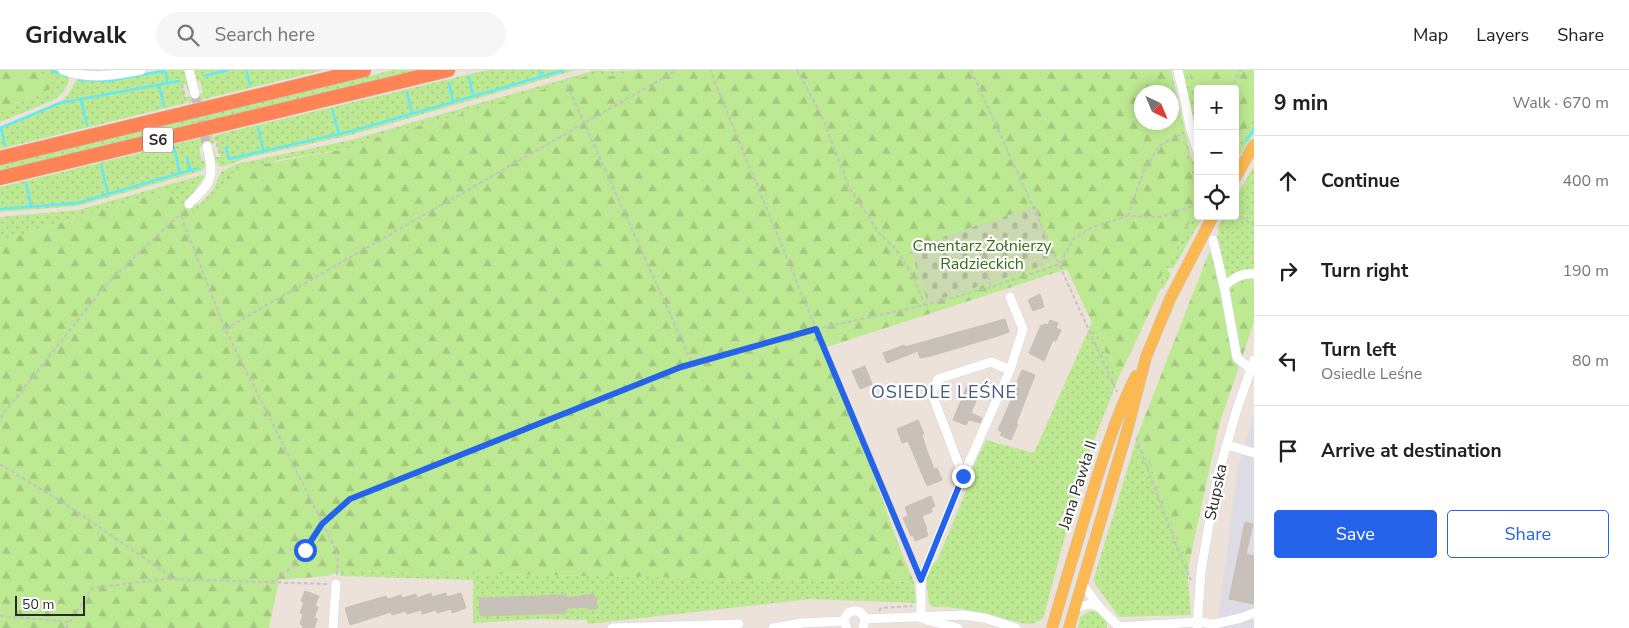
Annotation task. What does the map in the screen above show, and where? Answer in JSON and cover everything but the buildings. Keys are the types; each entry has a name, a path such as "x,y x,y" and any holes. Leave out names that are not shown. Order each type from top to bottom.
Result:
{"highway":[{"name":"S6","path":"0,158 364,70"},
{"name":"S6","path":"0,178 448,70"}],"main road":[{"path":"1237,175 1254,145"},
{"name":"Jana Pawła II","path":"1052,628 1108,443 1126,397 1146,357 1170,299 1211,220"},
{"name":"Jana Pawła II","path":"1069,628 1127,430 1146,357"}],"street":[{"path":"63,70 102,77 141,70"},
{"path":"189,70 195,94"},
{"path":"1178,70 1194,140"},
{"path":"189,204 204,188 210,178 212,167 207,146"},
{"path":"1213,240 1224,286 1237,358 1252,364"},
{"path":"1224,286 1236,277 1249,273 1254,274"},
{"path":"921,618 921,580 963,476 1010,370 1023,329 1010,297"},
{"path":"963,476 932,394 938,379 991,362 1010,370"},
{"name":"Słupska","path":"1197,625 1199,596 1217,478 1252,364"},
{"path":"1227,445 1254,453"},
{"path":"1082,583 1099,607 1119,628 1216,624 1254,613"},
{"path":"333,628 336,584"},
{"path":"1075,608 1091,604 1099,607"},
{"path":"773,628 802,623 845,624 848,613 856,610 860,612 864,624 946,615 984,618 1016,628"},
{"path":"921,618 958,628"},
{"path":"612,628 739,624"}],"path":[{"path":"225,329 677,70"},
{"path":"710,70 921,580"},
{"path":"797,70 822,116 849,187 879,233 895,248 903,260 914,279 925,305"},
{"path":"972,70 1117,392 1126,397"},
{"path":"1232,85 1241,70"},
{"path":"182,84 187,103"},
{"path":"567,85 693,365"},
{"path":"1128,216 1144,170 1160,145 1191,130"},
{"path":"215,135 220,156"},
{"path":"271,583 286,574 298,560 322,524 350,499 681,367 816,329 925,305 991,287 1060,264 1073,239 1093,227 1128,216 1160,217 1194,205"},
{"path":"0,418 104,287 180,216 225,329 338,554 336,584 166,579 92,588 66,628"},
{"path":"1239,216 1254,226"},
{"path":"978,245 991,287"},
{"path":"1127,430 1135,434 1178,550 1199,596"},
{"path":"0,464 73,509 175,579"},
{"path":"0,616 70,622"}],"shaded area":[{"path":"1254,412 1254,628 1217,628 1238,467"}],"green space":[{"path":"0,70 36,70 53,81 50,89 0,112"},
{"path":"36,70 54,70 67,75 69,81 65,90 56,99 0,122 0,112 50,89 53,81"},
{"path":"161,70 183,70 186,73 191,93 186,85 182,83 186,103 0,149 0,127 61,101 68,95 77,79 108,80"},
{"path":"194,70 324,70 188,103 187,97 203,93 200,80 198,82 199,91"},
{"path":"393,70 417,70 0,171 0,165"},
{"path":"487,70 576,70 351,135 246,158 223,167 219,166 214,159 211,147 214,149 216,157 221,157 215,135"},
{"path":"596,70 638,70 607,77 593,74 443,120 386,134 352,148 278,160 228,175 219,193 211,202 193,213 189,210 192,206 201,203 212,191 221,172 236,164 351,140"},
{"path":"638,70 1169,70 1172,85 1134,85 1134,130 1179,130 1179,122 1184,148 1194,176 1194,214 1156,286 1161,288 1118,379 1067,269 827,347 914,582 340,571 327,576 279,580 269,628 0,628 0,241 164,191 178,199 193,213 206,206 215,198 228,175 246,167 352,148 386,134 443,120 593,74 607,77"},
{"path":"1169,70 1171,70 1174,85 1172,85"},
{"path":"1182,70 1189,70 1194,96 1194,125"},
{"path":"1189,70 1254,70 1254,118 1239,140 1239,85 1194,85 1194,96"},
{"path":"1179,105 1194,163 1194,176 1184,147 1179,122"},
{"path":"1254,118 1254,133 1239,156 1241,146 1239,141"},
{"path":"213,135 215,143 199,147 202,161 205,160 204,149 206,158 205,167 201,171 78,206 0,212 0,187"},
{"path":"1254,167 1254,281 1236,285 1223,299 1208,255 1219,233 1218,227 1222,220 1239,220 1239,191"},
{"path":"202,175 205,176 184,205 164,191 0,241 0,217 79,210"},
{"name":"Cmentarz Żołnierzy Radzieckich","path":"1035,206 1053,262 928,303 910,248"},
{"path":"1194,214 1194,220 1201,220 1174,267 1167,269 1171,274 1163,289 1156,286"},
{"path":"1208,255 1223,298 1236,285 1254,281 1254,322 1219,425 1189,564 1138,434"},
{"path":"1092,322 1118,379 1083,468 1043,619 1031,624 1021,623 986,613 948,607 933,607 929,604 926,579 932,564 937,561 966,491 964,486 986,440 1034,453"},
{"path":"1138,434 1189,564 1188,582 1191,615 1119,617 1093,581"},
{"path":"340,571 914,582 916,603 810,599 587,624 587,620 536,619 473,623 473,580 340,576"},
{"path":"1090,611 1102,616 1106,621 1107,628 1078,628 1080,617"}],"waterway":[{"path":"51,70 66,76"},
{"path":"204,76 228,70"},
{"path":"246,70 250,85"},
{"path":"539,70 541,77"},
{"path":"229,159 352,131 564,70"},
{"path":"79,80 108,81 163,71 166,73 167,83"},
{"path":"469,77 473,95"},
{"path":"0,128 60,103 179,81"},
{"path":"449,83 453,102"},
{"path":"159,85 164,106"},
{"path":"407,92 412,113"},
{"path":"81,100 87,125"},
{"path":"332,109 339,134"},
{"path":"258,127 263,150"},
{"path":"1,128 5,145"},
{"path":"1246,141 1254,129"},
{"path":"174,147 180,173"},
{"path":"226,147 229,159"},
{"path":"187,157 190,170"},
{"path":"101,165 108,194"},
{"path":"0,209 77,203 198,168"},
{"path":"26,183 31,206"}],"tunnel":[{"path":"195,94 207,146"}],"district":[{"name":"OSIEDLE LEŚNE","path":"944,392"}],"route":[{"path":"305,550 322,524 350,499 681,367 816,329 921,580 963,476"}]}
